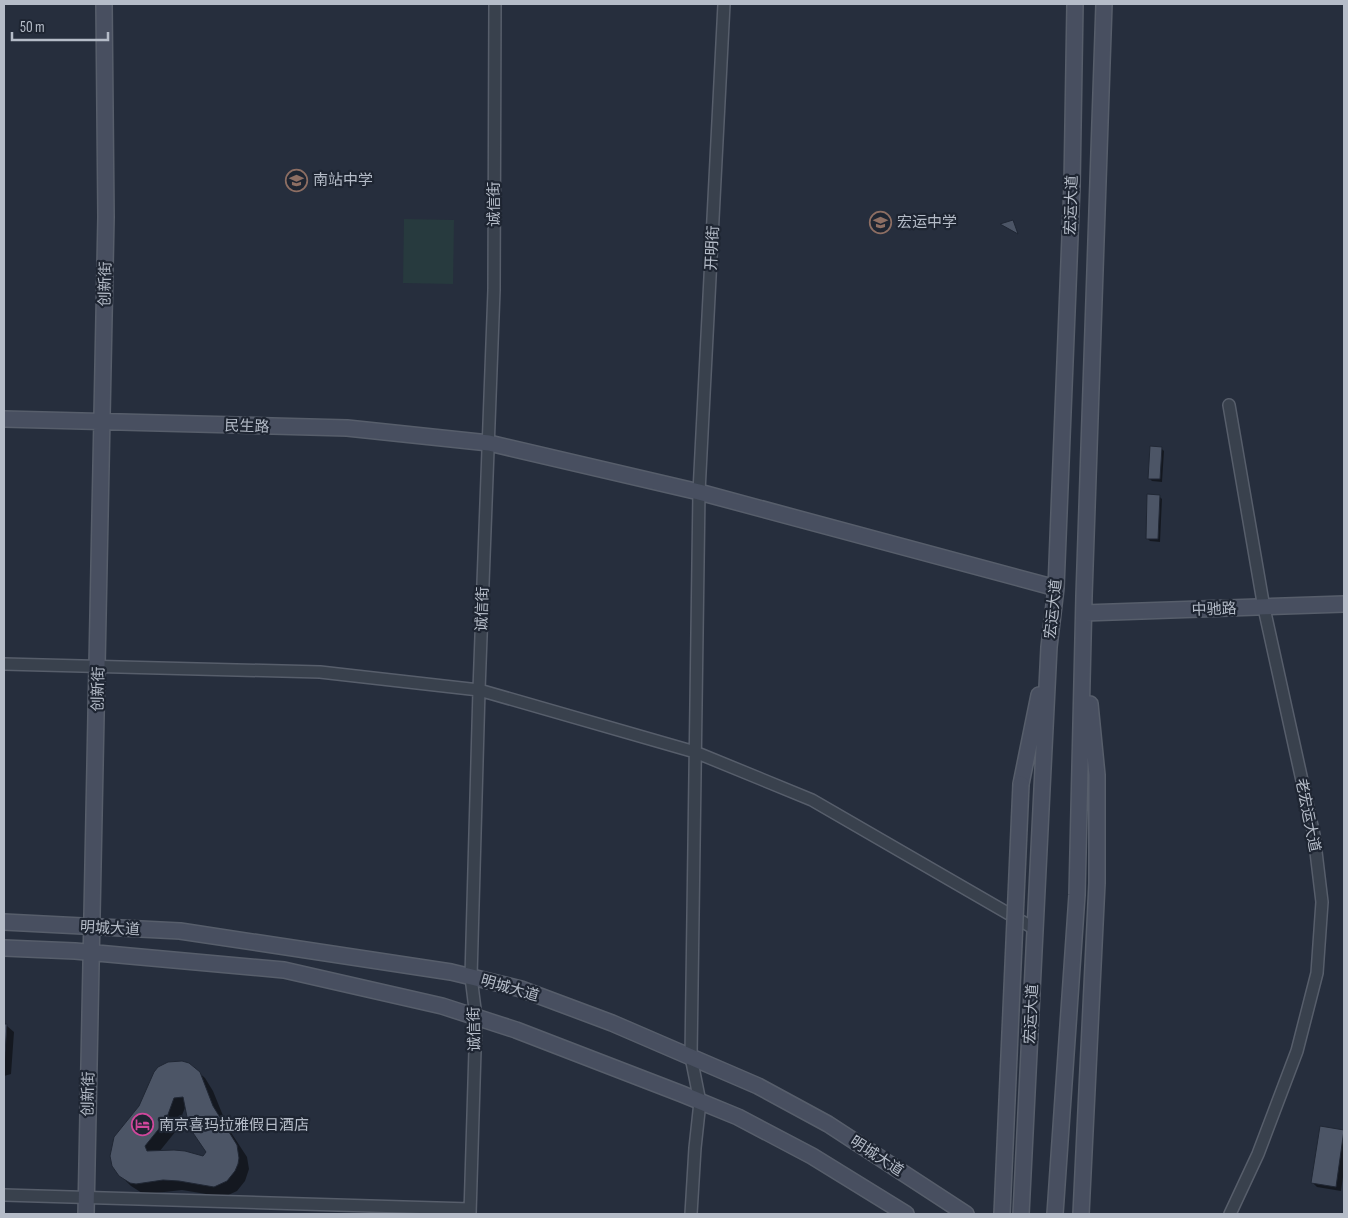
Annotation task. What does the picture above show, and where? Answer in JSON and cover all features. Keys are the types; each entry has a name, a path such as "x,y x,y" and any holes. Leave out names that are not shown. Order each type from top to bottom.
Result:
{"main road":[{"name":"创新街","path":"86,1214 106,217 104,4"},
{"name":"宏运大道","path":"1021,1214 1049,647 1056,588 1072,186 1075,4"},
{"name":"宏运大道","path":"1055,1214 1077,895 1084,613 1104,4"},
{"name":"民生路","path":"4,419 347,428 489,443 699,492 1056,588"},
{"name":"中驰路","path":"1084,613 1344,604"},
{"path":"1002,1214 1021,784 1049,647"},
{"path":"1081,1214 1097,883 1097,776 1083,647"},
{"name":"明城大道","path":"4,922 180,931 452,972 522,989 612,1023 758,1086 828,1124 966,1214"},
{"name":"明城大道","path":"4,948 91,952 284,970 442,1006 581,1054 738,1118 812,1156 906,1214"}],"street":[{"name":"诚信街","path":"470,1212 476,1017 471,977 479,690 494,290 495,4"},
{"name":"开明街","path":"691,1214 700,1102 691,1057 699,492 724,4"},
{"name":"老宏运大道","path":"1229,405 1264,608 1314,835 1322,902 1317,973 1297,1051 1258,1154 1230,1214"},
{"path":"4,664 320,672 479,690 695,752 812,800 1035,929"},
{"path":"4,1194 470,1212"}],"green space":[{"path":"404,219 454,220 453,284 403,283"}],"building":[{"path":"1013,220 1018,234 1000,224"},
{"path":"1150,446 1162,447 1160,479 1148,479"},
{"path":"1147,494 1160,495 1158,539 1146,539"},
{"path":"4,1024 7,1024 4,1067"},
{"name":"南京喜玛拉雅假日酒店","path":"182,1061 189,1063 200,1072 213,1106 237,1145 239,1158 235,1171 227,1181 214,1187 163,1180 136,1184 130,1183 119,1176 112,1166 110,1156 114,1137 139,1106 154,1072 158,1067 168,1062","holes":["183,1097 189,1127 206,1152 203,1156 174,1150 147,1151 145,1146 166,1120 174,1098"]},
{"path":"1320,1126 1344,1130 1336,1187 1311,1183"}],"place":[{"name":"南站中学","path":"297,180"},
{"name":"宏运中学","path":"881,222"},
{"name":"南京喜玛拉雅假日酒店","path":"143,1125"}]}
